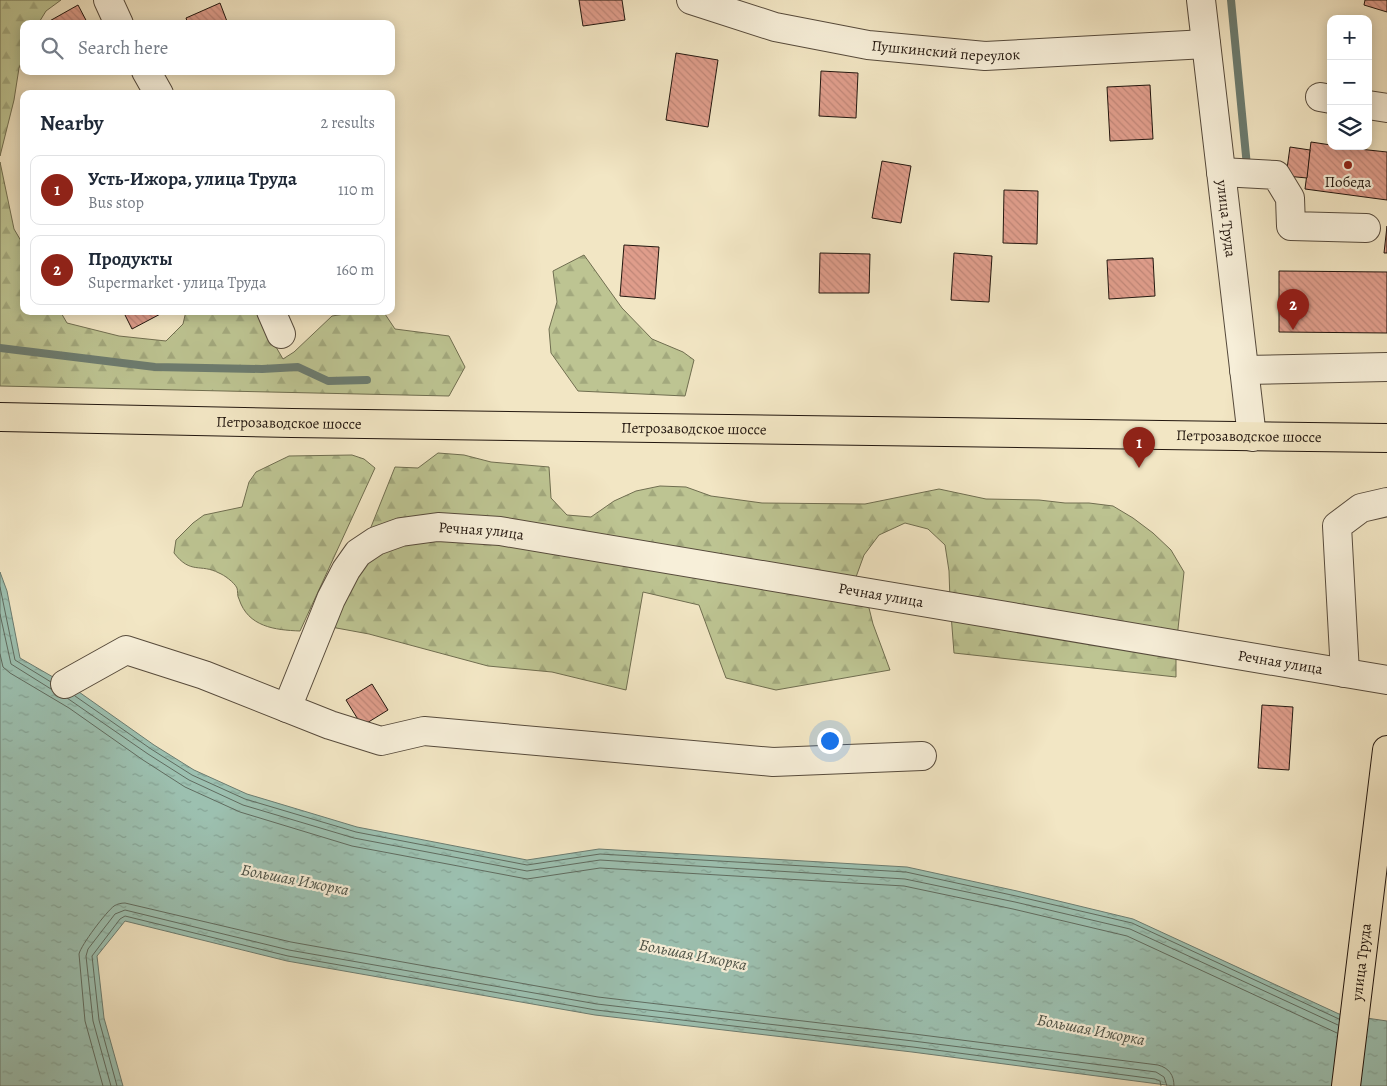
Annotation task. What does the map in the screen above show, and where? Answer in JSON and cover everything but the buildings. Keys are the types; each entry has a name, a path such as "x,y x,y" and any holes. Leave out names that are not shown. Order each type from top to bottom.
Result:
{"main road":[{"name":"Петрозаводское шоссе","path":"0,417 1387,438"},
{"name":"улица Труда","path":"1346,1086 1387,750"}],"street":[{"path":"108,0 117,20"},
{"name":"Пушкинский переулок","path":"691,0 775,27 868,45 985,56 1206,44"},
{"name":"улица Труда","path":"1201,0 1252,437"},
{"path":"148,75 157,90"},
{"path":"1372,106 1387,108"},
{"path":"1221,172 1276,175 1290,198 1291,226 1366,228"},
{"path":"1244,370 1387,367"},
{"path":"1345,673 1337,526 1362,508 1387,502"},
{"name":"Речная улица","path":"287,708 319,625 346,570 358,553 376,541 401,532 438,528 500,531 1387,680"},
{"path":"65,684 126,650 204,675 330,725 380,741 424,731 773,762 922,756"}],"green space":[{"path":"0,0 61,0 46,11 40,20 20,20 20,66 14,100 0,156"},
{"path":"0,162 14,229 20,239 20,315 62,315 67,323 119,336 166,341 183,324 185,315 257,315 283,359 294,352 332,316 386,315 395,329 449,336 465,367 449,396 0,386"},
{"path":"584,255 622,308 652,339 683,352 694,360 685,396 578,391 551,353 549,329 557,302 553,271"},
{"path":"438,453 464,455 491,462 549,467 551,498 567,515 591,517 614,501 636,491 660,486 686,487 711,496 762,503 865,504 939,489 986,499 1039,500 1113,506 1153,533 1171,550 1184,572 1176,648 1176,677 954,653 949,571 945,545 928,529 905,523 879,535 864,555 856,577 867,600 873,624 890,670 776,690 726,678 699,605 643,592 626,690 552,672 488,666 369,634 331,627 395,467 418,468"},
{"path":"352,455 364,459 375,468 300,631 272,628 256,621 243,608 234,583 212,570 186,564 174,553 176,540 204,515 242,507 249,482 256,472 289,456"}],"water":[{"name":"Большая Ижорка","path":"0,572 7,591 20,658 79,692 154,745 194,770 247,794 357,827 527,860 599,849 907,867 1133,919 1339,1014 1387,1021 1387,1086 1174,1086 912,1052 595,1015 287,961 125,921 97,956 104,1018 123,1086 0,1086"}],"waterway":[{"path":"1231,0 1247,166"},
{"path":"0,348 155,367 262,369 298,367 328,381 367,380"}],"place":[{"name":"Победа","path":"1348,165"},
{"name":"Продукты","path":"1293,330"},
{"name":"Усть-Ижора, улица Труда","path":"1139,468"}]}
